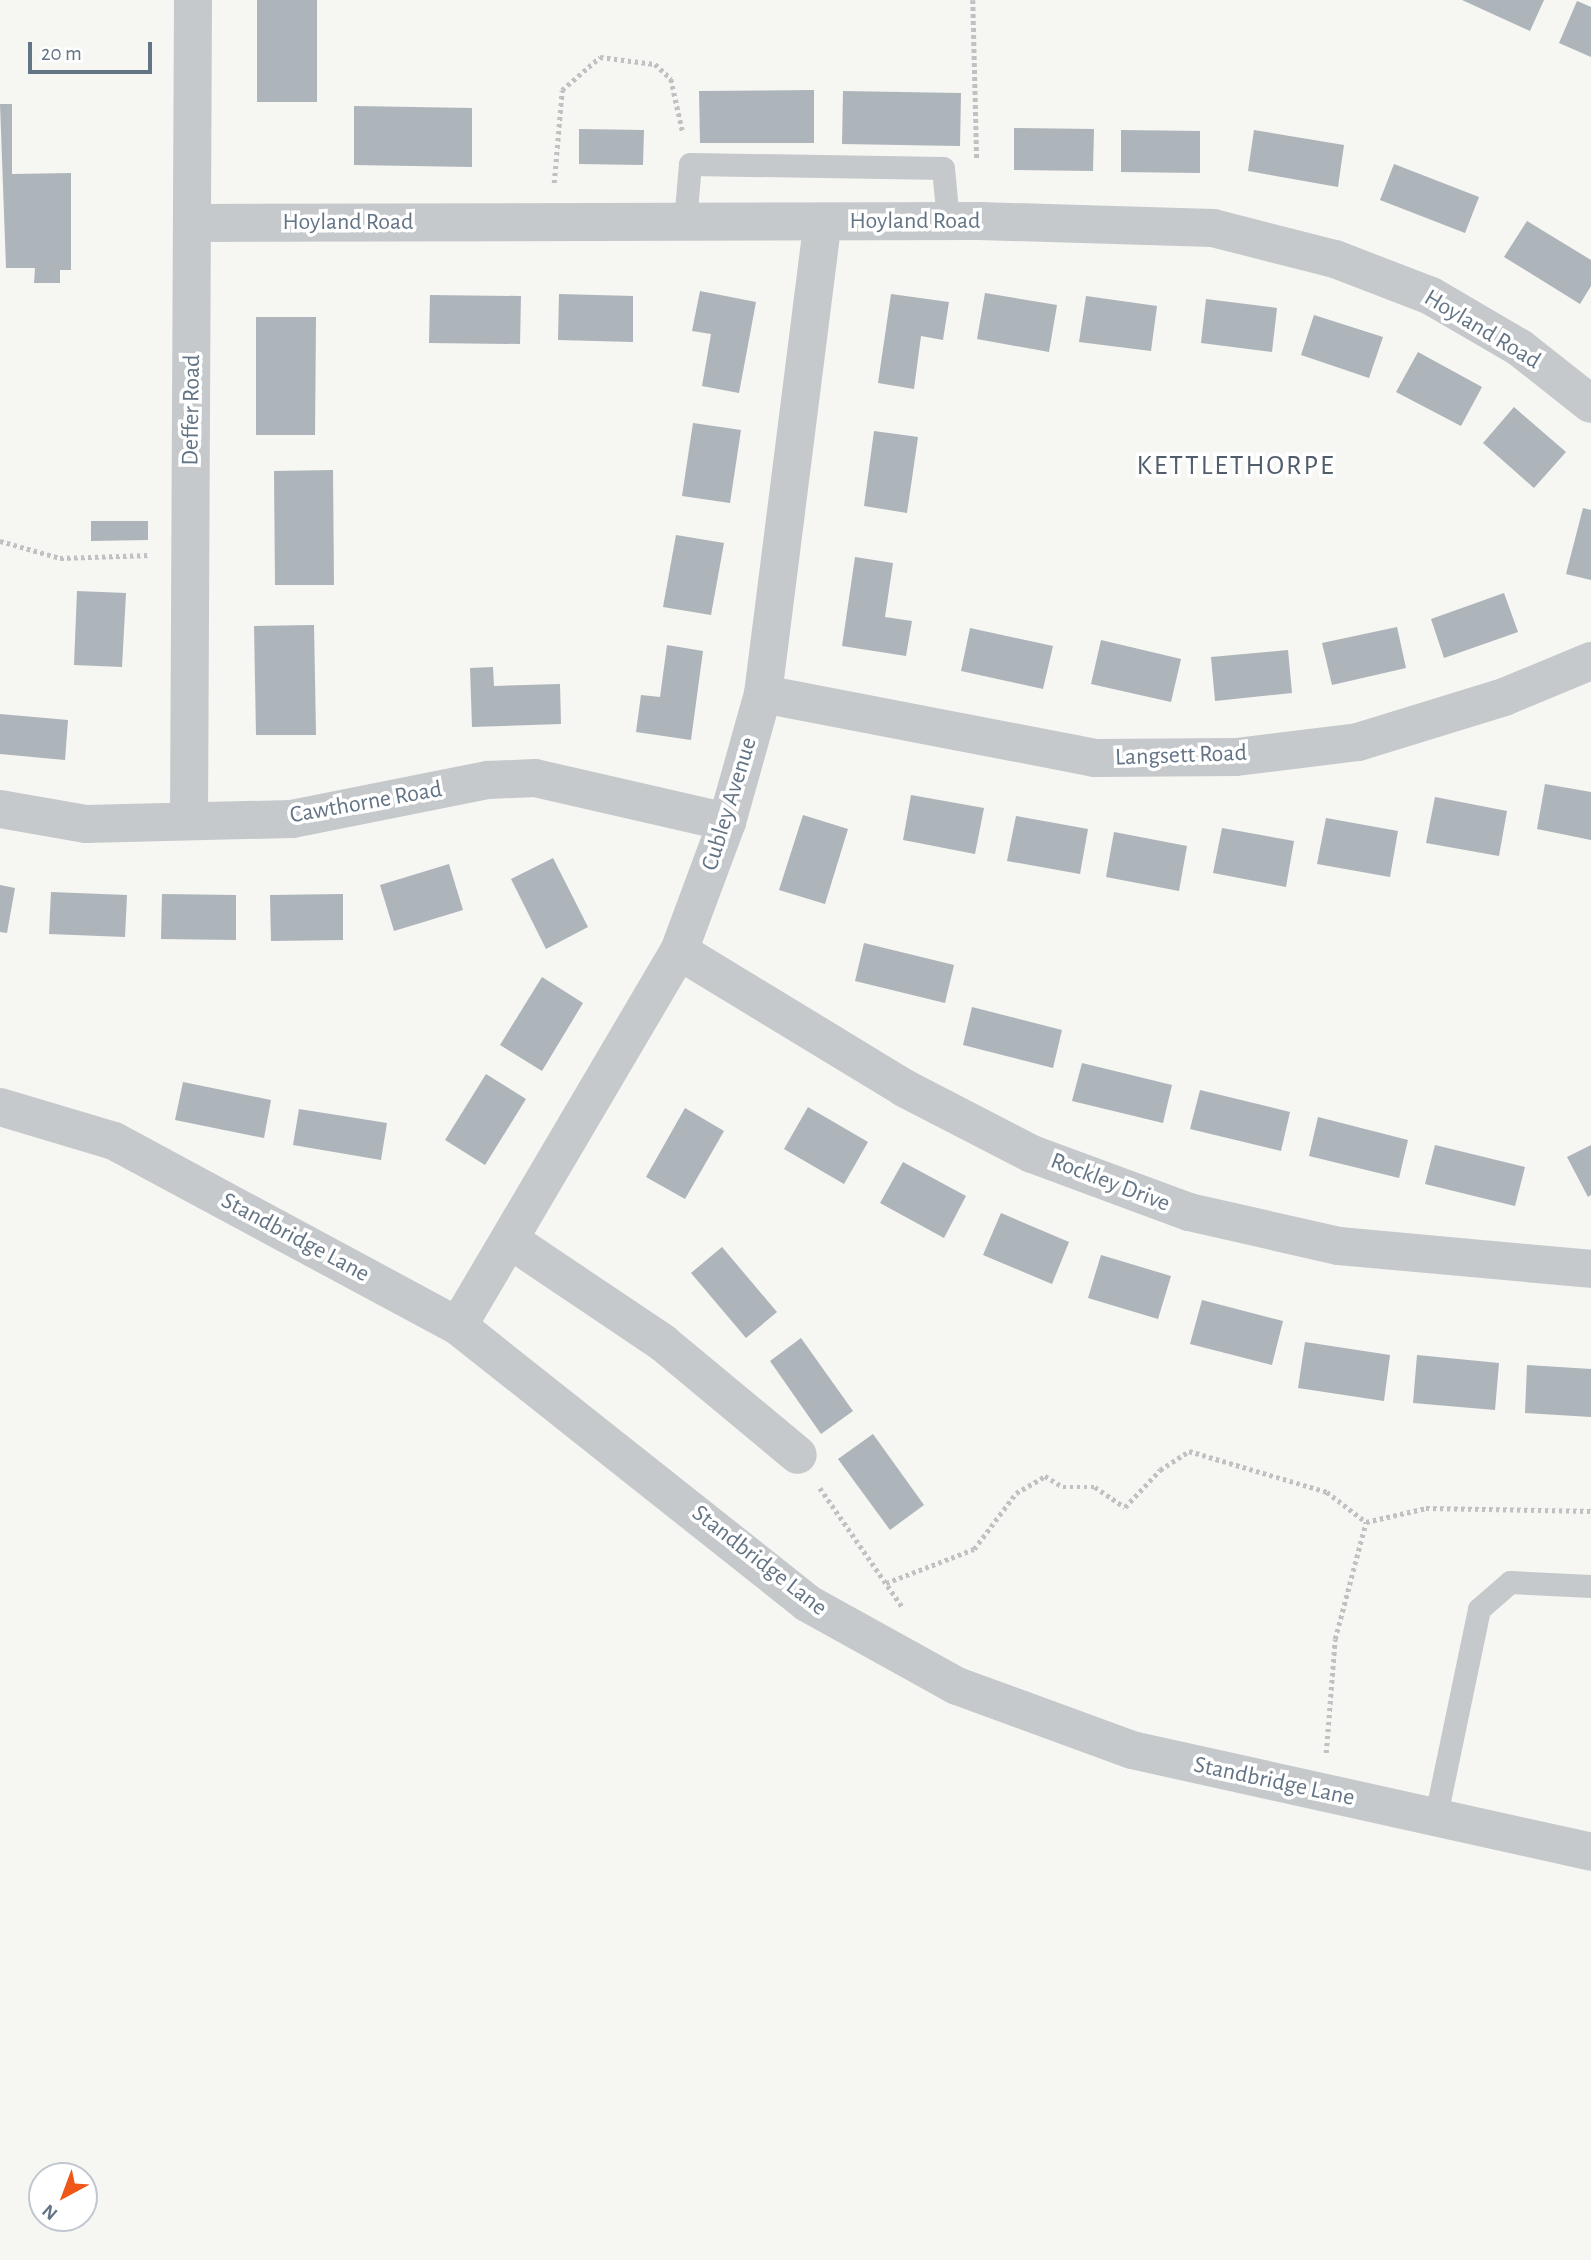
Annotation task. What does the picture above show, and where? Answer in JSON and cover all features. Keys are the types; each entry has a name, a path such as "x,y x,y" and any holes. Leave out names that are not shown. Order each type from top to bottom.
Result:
{"street":[{"name":"Deffer Road","path":"189,820 195,223 192,0"},
{"name":"Hoyland Road","path":"195,223 963,221 1213,229 1335,259 1431,296 1520,348 1591,404"},
{"name":"Cubley Avenue","path":"458,1326 679,951 727,822 763,694 823,222"},
{"name":"Langsett Road","path":"763,694 1094,758 1236,757 1358,742 1504,697 1591,661"},
{"name":"Cawthorne Road","path":"0,809 86,824 292,819 488,780 535,778 727,822"},
{"name":"Rockley Drive","path":"679,951 904,1088 1032,1154 1189,1212 1339,1246 1591,1269"},
{"name":"Standbridge Lane","path":"0,1107 114,1141 458,1326 807,1603 877,1646 1045,1722 1132,1750 1323,1793 1436,1815 1591,1853"},
{"path":"510,1240 652,1356 798,1455"}],"lane":[{"path":"685,222 690,164 943,168 963,221"},
{"path":"1436,1815 1479,1609 1510,1582 1591,1586"}],"path":[{"path":"963,221 974,0"},
{"path":"553,222 562,90 600,57 655,64 671,79 690,164"},
{"path":"0,541 60,558 191,554"},
{"path":"886,1583 974,1549 1016,1493 1045,1476 1063,1487 1095,1487 1125,1507 1160,1469 1189,1451 1327,1492 1366,1522"},
{"path":"798,1455 909,1618"},
{"path":"1366,1522 1426,1508 1591,1511"},
{"path":"1323,1793 1335,1639 1366,1522"}],"building":[{"path":"257,0 317,0 317,102 257,102"},
{"path":"1462,0 1544,0 1530,31"},
{"path":"1577,1 1591,7 1591,57 1559,43"},
{"path":"814,90 814,143 700,143 699,91"},
{"path":"843,91 961,93 960,146 842,144"},
{"path":"0,104 12,104 12,174 71,173 71,270 60,270 60,283 34,283 35,268 6,268"},
{"path":"354,106 472,108 472,167 354,165"},
{"path":"1014,128 1094,129 1093,171 1014,170"},
{"path":"579,129 644,130 643,165 579,164"},
{"path":"1121,130 1200,131 1200,173 1121,172"},
{"path":"1254,130 1344,145 1338,187 1248,171"},
{"path":"1394,164 1479,197 1465,233 1380,200"},
{"path":"1527,221 1591,260 1591,286 1580,304 1504,257"},
{"path":"700,291 756,302 739,393 702,386 711,334 692,331"},
{"path":"985,293 1057,305 1049,352 977,339"},
{"path":"559,294 633,296 633,342 558,340"},
{"path":"891,294 949,302 943,340 921,336 914,389 878,383"},
{"path":"430,295 521,296 520,344 429,343"},
{"path":"1086,296 1157,306 1151,351 1079,342"},
{"path":"1206,299 1277,308 1272,352 1201,343"},
{"path":"1314,315 1383,337 1369,378 1301,355"},
{"path":"256,317 316,317 315,435 256,435"},
{"path":"1418,352 1482,387 1461,426 1396,392"},
{"path":"1514,407 1566,452 1534,488 1483,443"},
{"path":"693,423 741,430 730,503 682,496"},
{"path":"874,431 918,437 907,513 864,506"},
{"path":"333,470 334,585 275,585 274,471"},
{"path":"1583,508 1591,510 1591,580 1566,574"},
{"path":"91,521 148,521 148,540 91,541"},
{"path":"676,535 724,543 711,615 663,607"},
{"path":"855,557 893,563 885,617 912,621 906,656 842,646"},
{"path":"77,591 126,593 122,667 74,665"},
{"path":"1504,593 1518,632 1444,658 1431,619"},
{"path":"314,625 316,735 256,735 254,626"},
{"path":"1397,627 1406,668 1332,685 1322,643"},
{"path":"970,628 1053,646 1043,689 961,671"},
{"path":"1101,640 1181,659 1171,702 1091,684"},
{"path":"667,645 703,651 691,740 636,732 641,695 660,697"},
{"path":"1288,650 1292,693 1215,701 1211,657"},
{"path":"493,667 494,686 560,684 561,724 472,727 470,668"},
{"path":"0,714 68,720 65,760 0,754"},
{"path":"1545,784 1591,792 1591,840 1537,829"},
{"path":"911,795 984,808 975,854 903,840"},
{"path":"1435,797 1507,811 1499,856 1426,843"},
{"path":"803,815 848,829 825,904 779,890"},
{"path":"1016,816 1088,829 1080,874 1007,861"},
{"path":"1326,818 1398,831 1390,877 1317,864"},
{"path":"1222,828 1294,841 1286,887 1213,873"},
{"path":"1114,832 1187,846 1179,891 1106,877"},
{"path":"553,858 588,927 546,949 511,879"},
{"path":"449,864 463,910 394,931 380,885"},
{"path":"0,885 15,888 7,933 0,932"},
{"path":"51,892 127,895 125,937 49,934"},
{"path":"162,894 236,895 236,940 161,939"},
{"path":"343,894 343,940 271,941 270,895"},
{"path":"864,943 954,965 945,1003 855,981"},
{"path":"542,977 583,1003 542,1071 500,1045"},
{"path":"972,1007 1062,1030 1053,1068 963,1045"},
{"path":"1082,1063 1172,1085 1163,1123 1072,1101"},
{"path":"486,1074 526,1099 485,1165 445,1140"},
{"path":"183,1082 271,1100 264,1138 175,1120"},
{"path":"1200,1090 1290,1112 1281,1151 1190,1129"},
{"path":"808,1107 868,1142 844,1184 784,1149"},
{"path":"685,1108 724,1131 685,1199 646,1177"},
{"path":"299,1109 387,1123 381,1160 293,1145"},
{"path":"1318,1117 1408,1140 1399,1178 1309,1156"},
{"path":"1435,1145 1525,1167 1515,1206 1425,1184"},
{"path":"1591,1145 1591,1195 1588,1197 1567,1157"},
{"path":"903,1162 966,1196 944,1238 880,1203"},
{"path":"1001,1213 1069,1242 1052,1284 983,1255"},
{"path":"722,1247 777,1312 746,1338 691,1273"},
{"path":"1101,1255 1171,1276 1158,1319 1088,1298"},
{"path":"1202,1300 1283,1321 1272,1365 1190,1344"},
{"path":"801,1338 853,1411 821,1434 770,1361"},
{"path":"1305,1342 1390,1355 1384,1401 1298,1388"},
{"path":"1417,1355 1499,1363 1495,1410 1413,1403"},
{"path":"1527,1365 1591,1369 1591,1417 1525,1413"},
{"path":"873,1434 924,1505 890,1530 838,1459"}],"district":[{"name":"KETTLETHORPE","path":"1236,466"}]}
